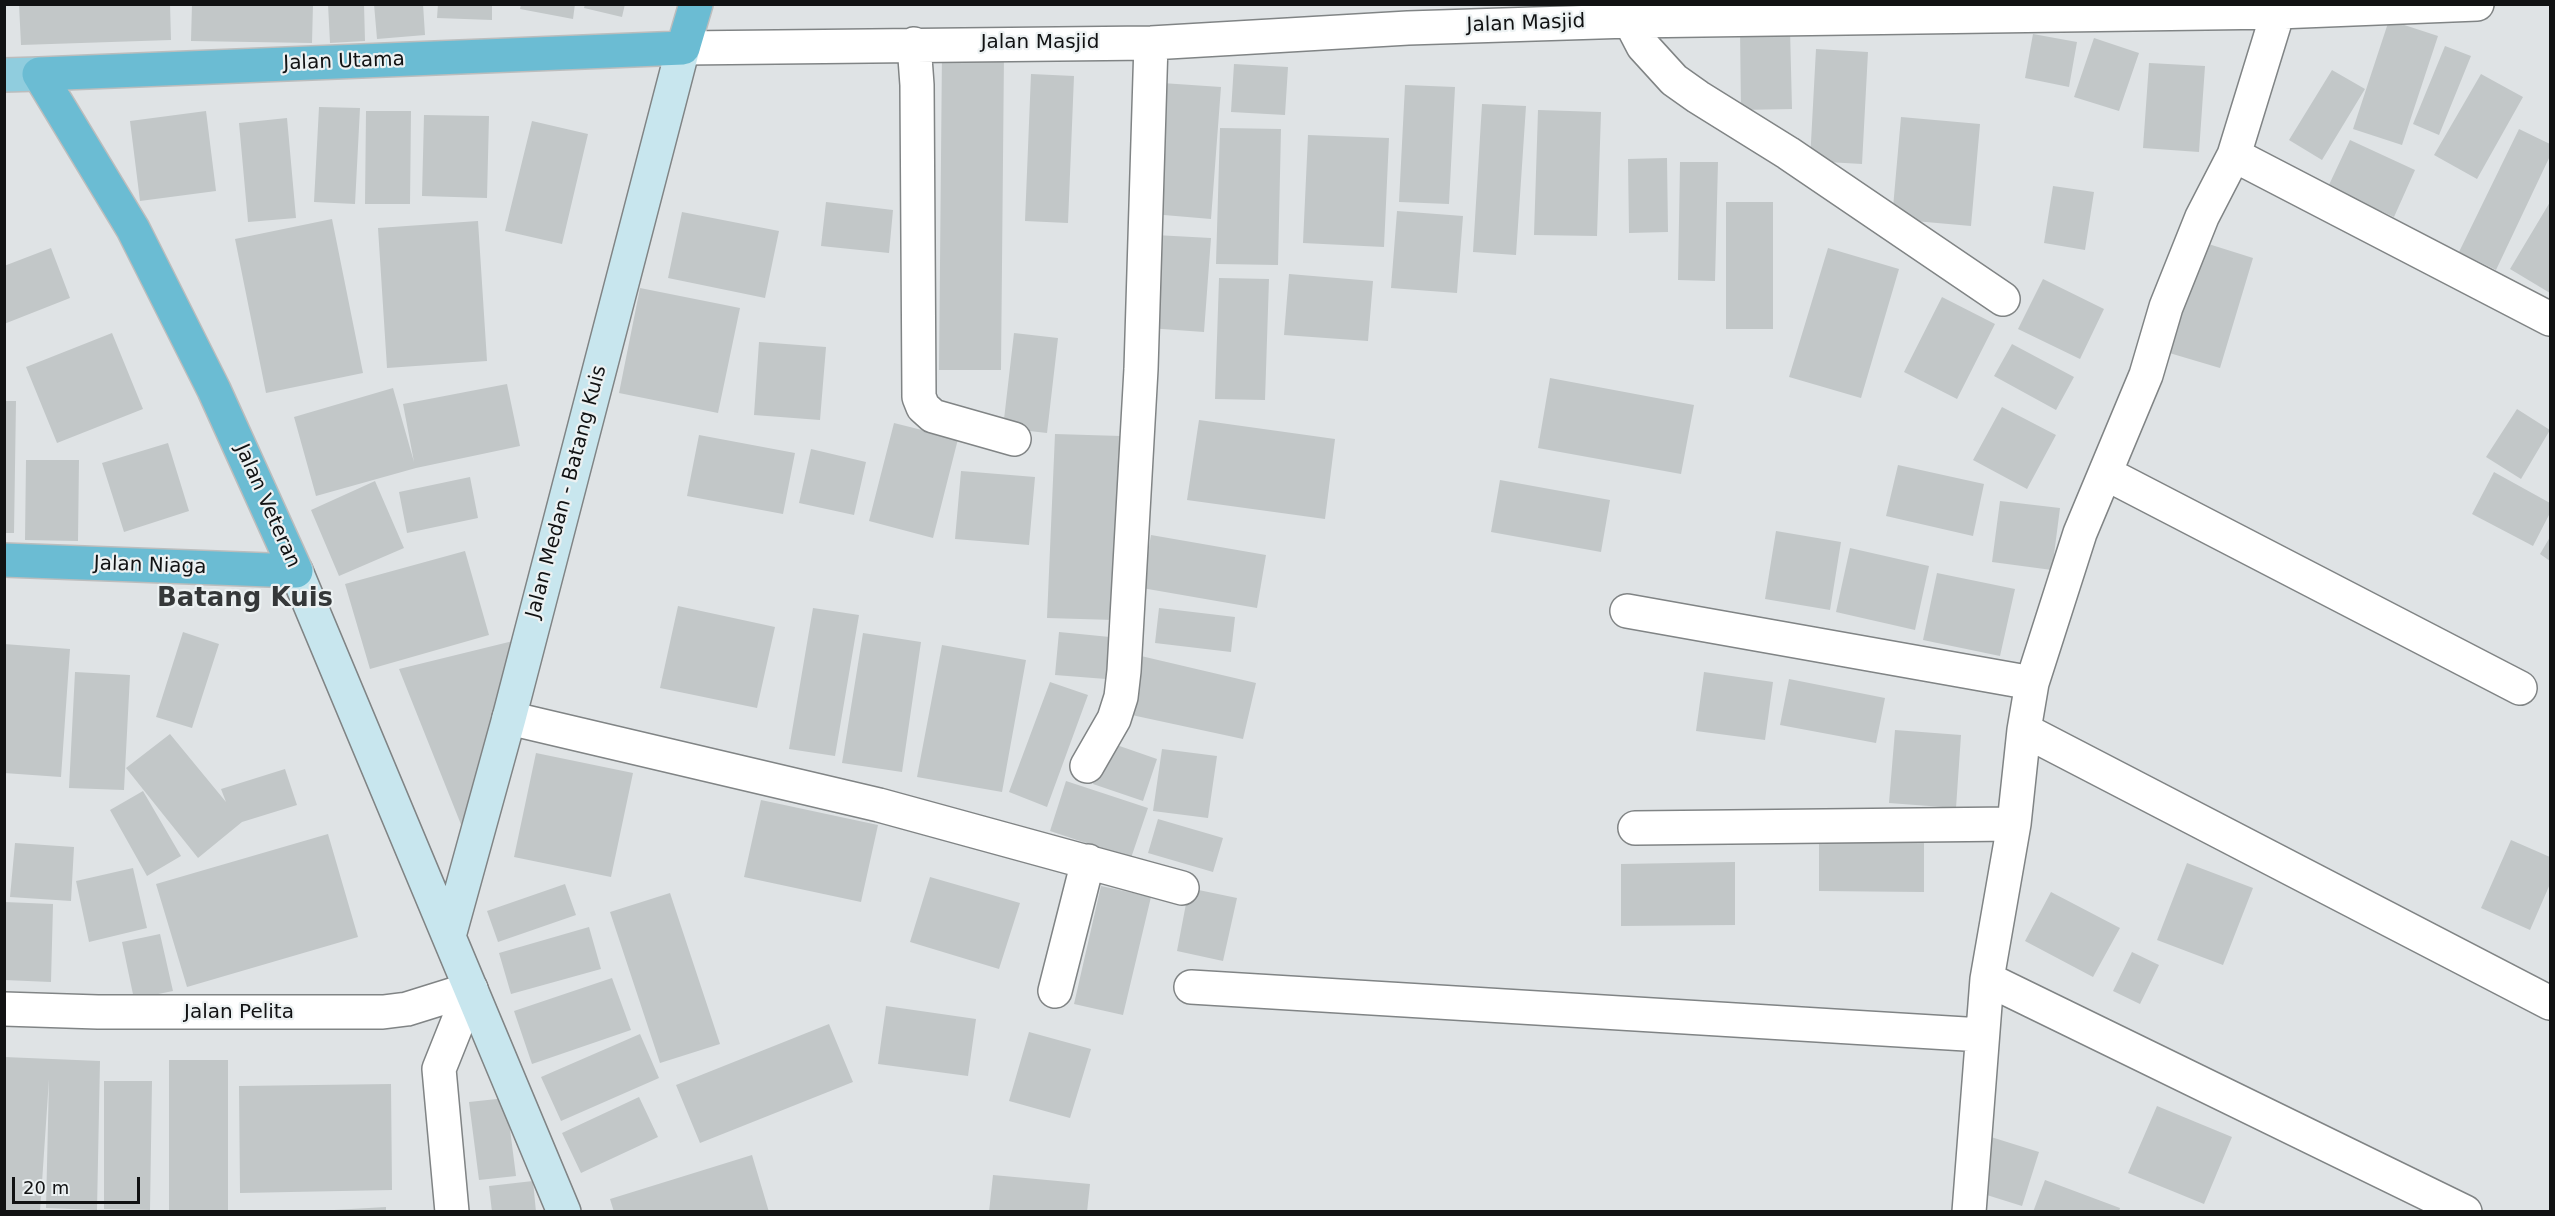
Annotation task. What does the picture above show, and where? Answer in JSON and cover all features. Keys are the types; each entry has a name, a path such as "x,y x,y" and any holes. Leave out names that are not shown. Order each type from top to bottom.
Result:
{"highway":[{"path":"683,48 696,4"},
{"name":"Jalan Utama","path":"39,74 683,48"},
{"name":"Jalan Veteran","path":"39,74 133,229 214,390 296,571"},
{"name":"Jalan Niaga","path":"4,560 296,571"}],"main road":[{"name":"Jalan Medan - Batang Kuis","path":"449,936 509,718 683,48"},
{"name":"Jalan Utama","path":"4,75 39,74"},
{"name":"Jalan Veteran","path":"296,571 564,1212"}],"street":[{"name":"Jalan Masjid","path":"683,48 1151,43 1408,28 1630,21 2278,12 2476,4"},
{"path":"1969,1212 1986,979 2014,824 2024,730 2032,684 2080,533 2146,375 2166,307 2198,227 2234,155 2278,12"},
{"path":"1630,21 1643,46 1674,80 1788,153 2003,299"},
{"path":"1087,766 1114,719 1121,697 1124,671 1141,369 1151,43"},
{"path":"914,44 919,397 923,407 933,416 1014,439"},
{"path":"2234,155 2550,319"},
{"path":"2105,473 2520,688"},
{"path":"1627,611 2032,684"},
{"path":"509,718 879,805 1182,888"},
{"path":"2024,730 2550,1003"},
{"path":"1635,828 2014,824"},
{"path":"1055,991 1088,861"},
{"path":"1986,979 2465,1212"},
{"path":"1191,987 1982,1035"},
{"path":"452,1212 438,1069 471,989"},
{"name":"Jalan Pelita","path":"4,1009 98,1012 383,1012 407,1009 471,989"}],"building":[{"path":"19,4 170,4 171,40 21,45"},
{"path":"192,4 313,4 312,43 191,41"},
{"path":"328,4 364,4 365,41 330,43"},
{"path":"374,4 423,4 425,35 377,39"},
{"path":"438,4 492,4 492,20 437,18"},
{"path":"521,4 575,4 573,19 520,9"},
{"path":"585,4 625,4 622,17 584,8"},
{"path":"2389,20 2438,36 2402,145 2353,129"},
{"path":"1790,29 1792,109 1741,110 1740,30"},
{"path":"2033,34 2077,42 2069,87 2025,78"},
{"path":"2094,38 2139,53 2119,111 2074,97"},
{"path":"2445,46 2471,56 2439,135 2413,124"},
{"path":"1816,49 1868,52 1862,164 1810,161"},
{"path":"942,52 1004,53 1001,370 939,370"},
{"path":"2149,63 2205,66 2199,152 2143,148"},
{"path":"1234,64 1288,67 1285,115 1231,112"},
{"path":"2332,70 2365,89 2322,160 2289,140"},
{"path":"1031,74 1074,76 1068,223 1025,221"},
{"path":"2481,74 2523,97 2477,179 2434,155"},
{"path":"1162,83 1221,87 1211,219 1152,214"},
{"path":"1405,85 1455,87 1449,204 1399,202"},
{"path":"1482,104 1526,106 1516,255 1473,252"},
{"path":"319,107 360,108 355,204 314,202"},
{"path":"1538,110 1601,112 1597,236 1534,235"},
{"path":"206,111 216,191 140,201 130,121"},
{"path":"366,111 411,111 410,204 365,204"},
{"path":"424,115 489,116 487,198 422,196"},
{"path":"1901,117 1980,124 1971,226 1892,219"},
{"path":"287,118 296,218 248,222 239,123"},
{"path":"532,121 588,134 562,244 505,231"},
{"path":"1220,128 1281,129 1278,265 1216,264"},
{"path":"2519,129 2550,144 2550,156 2496,270 2459,252"},
{"path":"1308,135 1389,138 1384,247 1303,243"},
{"path":"2350,140 2415,170 2394,217 2328,187"},
{"path":"1667,158 1668,232 1629,233 1628,159"},
{"path":"1680,162 1718,162 1715,281 1678,280"},
{"path":"2053,186 2094,192 2085,250 2044,243"},
{"path":"826,202 893,210 889,253 821,246"},
{"path":"1726,202 1773,202 1773,329 1726,329"},
{"path":"2550,202 2550,293 2510,269"},
{"path":"1397,211 1463,216 1457,293 1391,288"},
{"path":"682,212 779,231 765,298 668,278"},
{"path":"332,219 363,373 266,393 235,239"},
{"path":"478,221 487,361 387,368 378,228"},
{"path":"1155,235 1211,238 1204,332 1148,328"},
{"path":"2199,241 2253,258 2220,368 2166,352"},
{"path":"51,248 70,298 4,324 4,266"},
{"path":"1828,248 1899,269 1861,398 1789,377"},
{"path":"1289,274 1373,281 1368,341 1284,335"},
{"path":"1219,278 1269,279 1265,400 1215,399"},
{"path":"2043,279 2104,309 2080,359 2018,329"},
{"path":"640,288 740,308 718,413 619,393"},
{"path":"1942,297 1995,324 1957,399 1904,372"},
{"path":"112,333 143,409 57,443 26,367"},
{"path":"1014,333 1058,338 1047,433 1003,428"},
{"path":"759,342 826,347 820,420 754,415"},
{"path":"2012,344 2074,377 2056,410 1994,376"},
{"path":"1550,378 1694,405 1681,474 1538,448"},
{"path":"507,384 520,446 416,468 316,496 294,417 393,388 414,462 403,404"},
{"path":"4,401 16,401 14,533 4,533"},
{"path":"2002,407 2056,435 2027,489 1973,460"},
{"path":"2517,409 2550,430 2521,479 2486,457"},
{"path":"1199,420 1335,439 1325,519 1187,500"},
{"path":"894,423 958,439 933,538 869,521"},
{"path":"1055,434 1121,436 1114,620 1047,618"},
{"path":"699,435 795,453 783,514 687,496"},
{"path":"168,443 189,511 124,532 102,463"},
{"path":"811,449 866,462 854,515 799,503"},
{"path":"26,460 79,460 78,541 25,540"},
{"path":"1898,465 1984,484 1973,536 1886,516"},
{"path":"961,471 1035,477 1029,545 955,539"},
{"path":"2494,472 2550,503 2550,513 2533,546 2472,514"},
{"path":"470,477 478,518 407,533 399,492"},
{"path":"1500,480 1610,500 1601,552 1491,532"},
{"path":"375,481 404,548 339,576 311,510"},
{"path":"2000,501 2060,508 2052,570 1992,562"},
{"path":"1776,531 1841,542 1830,610 1765,599"},
{"path":"1151,535 1266,555 1257,608 1142,588"},
{"path":"2550,537 2550,561 2540,554"},
{"path":"1850,548 1929,566 1915,630 1836,612"},
{"path":"465,551 489,635 370,669 345,584"},
{"path":"1937,573 2015,589 2000,656 1923,640"},
{"path":"678,606 775,627 757,708 660,688"},
{"path":"813,608 859,615 835,756 789,749"},
{"path":"1159,608 1235,617 1231,652 1155,643"},
{"path":"183,632 219,644 192,728 156,717"},
{"path":"1059,632 1110,637 1106,679 1055,675"},
{"path":"863,633 921,642 902,772 842,763"},
{"path":"513,641 462,827 399,669"},
{"path":"4,644 70,649 61,777 4,773"},
{"path":"942,645 1026,660 1002,792 917,777"},
{"path":"1141,656 1256,683 1243,739 1127,714"},
{"path":"75,672 130,675 124,790 69,788"},
{"path":"1704,672 1773,682 1765,740 1696,731"},
{"path":"1789,679 1885,698 1876,743 1780,725"},
{"path":"1050,682 1088,695 1047,807 1009,792"},
{"path":"1895,730 1961,735 1956,808 1889,803"},
{"path":"170,734 226,802 221,789 285,769 297,805 242,822 198,858 126,768"},
{"path":"1108,742 1157,759 1143,801 1093,784"},
{"path":"1162,749 1217,756 1208,818 1153,811"},
{"path":"536,753 633,773 611,877 514,857"},
{"path":"1066,781 1148,808 1131,858 1050,831"},
{"path":"143,791 181,856 147,876 110,810"},
{"path":"761,800 878,825 861,902 744,877"},
{"path":"1158,819 1223,838 1213,872 1148,853"},
{"path":"328,834 358,937 187,987 156,884"},
{"path":"2511,840 2550,857 2550,884 2530,930 2481,908"},
{"path":"1819,842 1924,843 1924,892 1819,891"},
{"path":"15,843 74,847 71,901 10,897"},
{"path":"1735,862 1735,925 1621,926 1621,864"},
{"path":"2187,863 2253,888 2223,965 2157,940"},
{"path":"133,868 147,928 89,942 76,881"},
{"path":"930,877 1020,903 999,969 910,942"},
{"path":"565,884 576,915 498,942 487,911"},
{"path":"1101,886 1151,897 1123,1015 1074,1004"},
{"path":"1189,888 1237,898 1223,961 1177,951"},
{"path":"2051,892 2120,928 2093,977 2025,941"},
{"path":"670,893 720,1044 660,1063 610,912"},
{"path":"4,902 53,904 51,982 4,980"},
{"path":"589,927 601,969 511,994 499,953"},
{"path":"160,934 173,991 134,999 122,942"},
{"path":"2132,952 2159,965 2140,1004 2113,991"},
{"path":"612,978 631,1030 532,1064 514,1011"},
{"path":"886,1006 976,1019 968,1076 878,1064"},
{"path":"829,1024 853,1082 700,1143 676,1085"},
{"path":"1029,1032 1091,1049 1070,1118 1009,1101"},
{"path":"640,1034 659,1078 561,1121 541,1077"},
{"path":"4,1057 100,1061 97,1210 46,1208 49,1079 40,1212 4,1212"},
{"path":"169,1060 228,1060 228,1212 169,1212"},
{"path":"104,1081 152,1081 150,1210 104,1209"},
{"path":"391,1084 392,1190 240,1193 239,1086"},
{"path":"639,1097 658,1137 581,1173 562,1133"},
{"path":"506,1098 516,1176 479,1180 469,1102"},
{"path":"2157,1106 2232,1137 2204,1204 2128,1173"},
{"path":"1991,1137 2039,1152 2022,1206 1974,1191"},
{"path":"752,1155 769,1212 614,1212 610,1199"},
{"path":"993,1175 1090,1184 1087,1212 989,1212"},
{"path":"2045,1180 2120,1208 2119,1212 2033,1212"},
{"path":"533,1181 536,1212 492,1212 489,1186"},
{"path":"386,1207 386,1212 334,1212 334,1210"}],"district":[{"name":"Batang Kuis","path":"245,599"}]}
